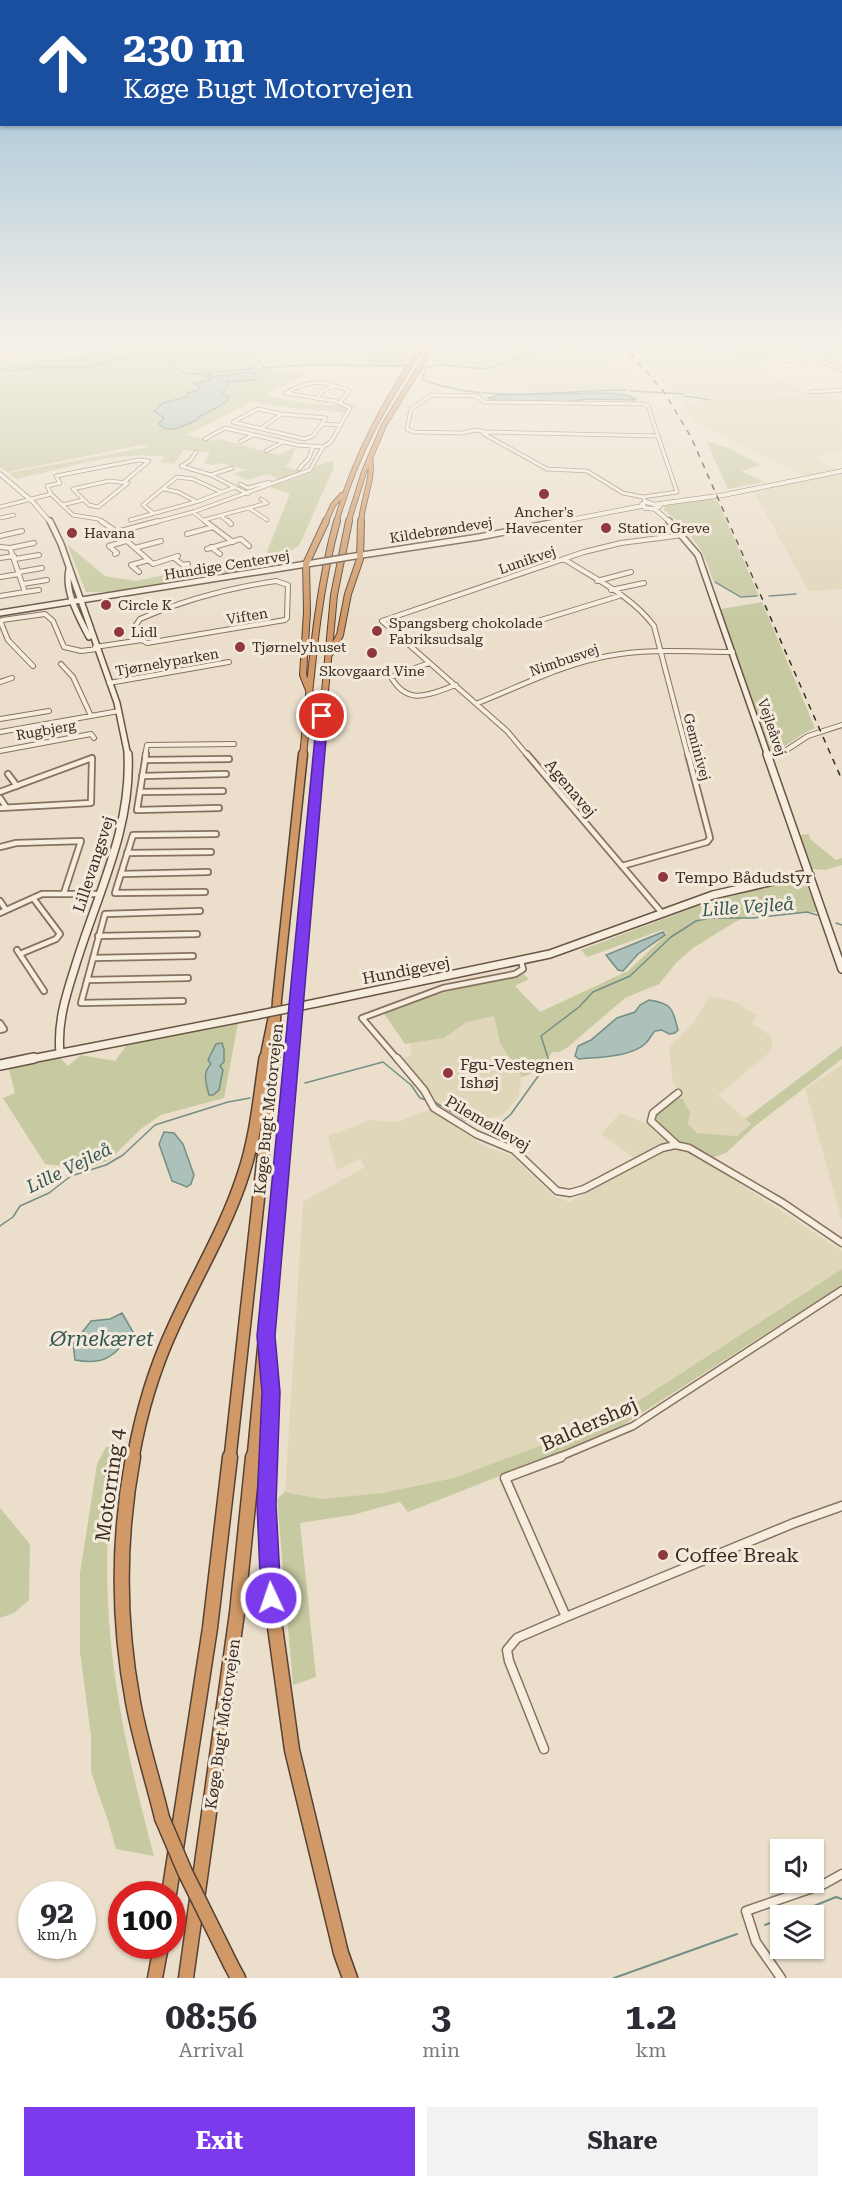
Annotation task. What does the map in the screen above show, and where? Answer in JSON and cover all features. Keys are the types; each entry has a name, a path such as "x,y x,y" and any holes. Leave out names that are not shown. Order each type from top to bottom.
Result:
{"highway":[{"name":"Køge Bugt Motorvejen","path":"171,1881 192,1758 213,1605 250,1286 277,1031 277,1000 324,576 345,491 369,436"},
{"name":"Køge Bugt Motorvejen","path":"186,1978 237,1613 266,1336 334,595 342,545 356,493 379,436"},
{"path":"328,658 340,635 348,594 360,555 362,505 372,470 370,456"},
{"path":"310,692 303,675 307,612 306,564 333,506 345,491"},
{"name":"Motorring 4","path":"234,1972 185,1872 162,1818 133,1703 122,1618 121,1541 136,1435 152,1382 176,1321 232,1204 252,1146 268,1031 277,1000"},
{"path":"266,1336 271,1392 266,1504 271,1598 292,1750 341,1953 350,1978"},
{"path":"155,1978 159,1959"}],"street":[{"path":"205,439 210,436"},
{"path":"240,442 251,436"},
{"path":"261,436 283,442 323,447"},
{"path":"117,532 187,514 305,473 310,470 323,447 335,436"},
{"name":"Kildebrøndevej","path":"488,436 547,469 587,471 623,493 644,502"},
{"name":"Kildebrøndevej","path":"349,557 479,537 644,502 649,494 672,494 677,492 658,436"},
{"path":"266,451 283,442"},
{"path":"299,469 309,458 313,446"},
{"path":"196,452 190,461 181,466 211,475 249,494"},
{"path":"124,482 149,461 138,460 56,476 60,483 47,486 51,494 73,514 98,519 117,532 153,564 176,557 183,565 188,564"},
{"path":"123,463 143,466"},
{"path":"211,475 232,468"},
{"path":"644,502 656,506 842,471"},
{"name":"Lillevangsvej","path":"0,474 30,499 49,519 63,543 69,569 82,599 96,648"},
{"path":"153,513 143,506 177,477 193,479 221,492"},
{"path":"109,481 128,483 98,507 89,505 83,500 74,488 109,481"},
{"path":"241,490 269,482"},
{"path":"240,484 248,488"},
{"path":"130,520 235,487"},
{"path":"164,489 178,492 195,501"},
{"path":"0,507 51,494"},
{"path":"204,520 267,503 261,499"},
{"path":"62,505 83,500"},
{"name":"Vejleåvej","path":"656,506 698,555 770,756 842,969"},
{"path":"176,507 187,514"},
{"path":"249,508 267,520"},
{"path":"193,512 233,542"},
{"path":"0,518 14,515"},
{"path":"221,516 231,524"},
{"path":"185,526 193,532"},
{"path":"187,534 213,527"},
{"path":"0,536 22,531"},
{"name":"Lunikvej","path":"382,621 564,559 621,543 683,535"},
{"path":"135,548 158,542 148,536"},
{"path":"209,548 241,539 249,546"},
{"path":"115,554 117,552 108,546 126,541"},
{"path":"0,547 10,548 34,543"},
{"path":"10,548 25,592"},
{"path":"209,548 220,554"},
{"path":"0,558 39,555"},
{"name":"Hundige Centervej","path":"0,613 349,557"},
{"name":"Geminivej","path":"564,559 650,619 662,653 711,838 707,842 622,866"},
{"path":"139,572 131,565 149,560"},
{"path":"0,577 42,568"},
{"name":"Lillevangsvej","path":"60,1053 64,1004 87,926 117,843 125,801 128,756 119,711 96,648 67,582 69,569"},
{"path":"597,581 631,573"},
{"path":"23,584 47,580"},
{"name":"Viften","path":"96,648 142,640 153,642 285,620 288,585 276,581 241,585 182,600 137,621 136,625 142,640"},
{"path":"611,590 644,583"},
{"path":"0,596 39,590"},
{"path":"528,624 619,596"},
{"path":"33,666 8,640 2,620 45,614 50,618 68,650 75,653 96,648"},
{"name":"Agenavej","path":"382,621 478,703 507,731 662,913"},
{"name":"Nimbusvej","path":"478,703 594,659 633,653 733,652"},
{"name":"Tjørnelyparken","path":"109,683 229,662"},
{"path":"429,663 394,674 392,677 394,684 405,694 413,697 456,685"},
{"path":"61,664 73,677 91,716"},
{"path":"0,682 12,678"},
{"path":"0,719 50,711"},
{"path":"0,732 119,711"},
{"path":"770,756 785,751 808,735 842,725"},
{"name":"Rugbjerg","path":"0,751 91,734 94,738"},
{"path":"219,808 137,810 147,745 234,744"},
{"path":"0,792 94,758 91,803 0,808"},
{"path":"145,760 229,759"},
{"path":"8,774 17,786"},
{"path":"142,776 226,774"},
{"path":"140,792 223,791"},
{"path":"0,798 6,807"},
{"path":"125,801 139,801"},
{"path":"205,891 115,893 133,835 216,834"},
{"path":"0,847 16,843 81,841 64,893"},
{"path":"117,843 130,843"},
{"path":"127,853 211,852"},
{"path":"121,874 208,872"},
{"name":"Hundigevej","path":"0,1065 521,961 550,954 713,895 810,875"},
{"path":"0,913 50,893 99,894"},
{"path":"33,898 60,934 56,939 18,952 44,991"},
{"path":"0,901 6,910"},
{"path":"183,1001 81,1003 105,914 200,911"},
{"path":"87,926 101,926"},
{"path":"98,936 197,934"},
{"path":"93,958 193,956"},
{"name":"Pilemøllevej","path":"521,961 523,969 515,974 443,988 362,1018 428,1096 434,1107 476,1134 514,1150 525,1158 549,1185 564,1193 580,1191 661,1148 676,1144"},
{"path":"87,980 188,978"},
{"path":"0,1023 4,1029 0,1030"},
{"path":"678,1093 653,1113 651,1121 653,1126 676,1144 689,1148 773,1197 842,1243"},
{"name":"Baldershøj","path":"566,1617 505,1478 606,1439 633,1426 842,1290"},
{"path":"544,1749 509,1661 507,1650 517,1638 795,1523 842,1506"},
{"path":"781,1978 756,1942 746,1911 824,1884 842,1874"}],"shaded area":[{"path":"723,436 842,436 842,451 816,457 840,471 807,477"},
{"path":"842,473 842,589 809,591 755,494 786,483"},
{"path":"710,996 735,1002 757,1015 752,1023 771,1036 773,1043 769,1053 718,1095 751,1123 737,1136 697,1133 688,1124 690,1112 673,1083 669,1048 694,1022"},
{"path":"494,1016 500,1043 522,1077 518,1098 502,1116 475,1120 438,1102 424,1090 398,1060 411,1055 410,1043 444,1038 467,1022"},
{"path":"842,1065 842,1220 805,1089"},
{"path":"434,1108 456,1122 452,1125 487,1147 512,1156 554,1196 569,1202 669,1149 680,1148 692,1152 842,1251 842,1269 609,1420 454,1478 382,1493 321,1499 285,1492 303,1202 365,1167 360,1159 337,1170 328,1136 370,1120 397,1122"},
{"path":"620,1113 653,1126 674,1142 635,1159 601,1134"}],"green space":[{"path":"0,436 193,436 214,441 220,439 278,455 296,447 290,462 284,467 302,471 280,480 268,474 247,480 234,474 246,470 222,463 212,465 204,463 210,452 183,450 174,464 160,462 165,457 127,456 108,458 16,479 9,473 148,447 146,444 7,472 0,467"},
{"path":"706,441 731,449 761,465 741,471 764,482 728,489"},
{"path":"333,460 334,467 300,544 292,550 269,555 275,564 120,592 86,592 67,544 105,576 136,581 266,554 290,494 270,487 301,476 314,467"},
{"path":"712,498 718,502 759,596 743,596 713,580 700,549 664,510 665,506"},
{"path":"762,602 815,728 774,751 769,749 721,609"},
{"path":"809,834 810,839 836,860 842,858 842,865 825,870 812,869 800,835"},
{"path":"787,882 807,885 817,912 750,915 735,922 693,948 677,962 659,984 625,998 568,1047 560,1052 553,1052 533,1073 522,1077 500,1043 494,1016 467,1022 444,1038 405,1044 383,1012 437,994 523,974 529,979 515,986 540,1012 628,971 667,934 662,930 587,957 581,950 727,895"},
{"path":"238,1023 224,1098 161,1115 142,1128 109,1160 86,1169 45,1164 3,1098 15,1093 8,1066 60,1058 68,1066 81,1055 115,1061 127,1045"},
{"path":"842,1046 842,1059 755,1126 726,1153 712,1158 688,1147 663,1131 654,1117 673,1100 682,1098 690,1112 688,1124 697,1133 737,1136 751,1124 745,1119"},
{"path":"842,1269 842,1285 623,1425 589,1441 408,1512 400,1502 352,1515 300,1523 316,1677 293,1685 277,1499 285,1492 321,1499 382,1493 454,1478 609,1420"},
{"path":"120,1445 111,1498 107,1550 112,1652 129,1754 154,1856 116,1849 91,1772 91,1736 80,1652 80,1573 97,1464 106,1447"},
{"path":"0,1508 30,1544 29,1600 14,1613 0,1618"}],"water":[{"path":"663,932 665,935 638,954 623,971 618,970 606,955"},
{"path":"649,1000 662,1003 670,1008 678,1030 675,1033 655,1031 640,1048 624,1054 579,1059 575,1056 578,1046 591,1040 617,1018 635,1012 640,1005"},
{"path":"222,1043 224,1062 220,1066 223,1070 219,1090 209,1095 206,1071 211,1064 208,1060 216,1044"},
{"path":"164,1132 174,1133 183,1144 194,1175 191,1184 187,1187 172,1181 159,1144"},
{"name":"Ørnekæret","path":"122,1313 133,1332 115,1353 102,1360 75,1360 73,1344 91,1321 110,1319"}],"waterway":[{"path":"715,582 741,597 757,596"},
{"path":"769,596 796,594"},
{"name":"Lille Vejleå","path":"433,1101 465,1120 502,1122 511,1114 549,1061 541,1036 579,1007 593,992 630,976 671,937 696,921 710,918 752,918 807,912 817,915"},
{"name":"Lille Vejleå","path":"836,923 842,925"},
{"name":"Lille Vejleå","path":"305,1083 383,1062 411,1085 420,1098 426,1100"},
{"name":"Lille Vejleå","path":"0,1226 13,1217 20,1206 49,1193 71,1176 106,1165 123,1155 155,1125 228,1102 250,1098"},
{"path":"816,1905 836,1897 842,1899"},
{"path":"765,1925 770,1923"},
{"path":"614,1978 737,1934"}],"railway":[{"path":"691,436 842,780"}],"place":[{"name":"Ancher's Havecenter","path":"544,494"},
{"name":"Station Greve","path":"606,528"},
{"name":"Havana","path":"72,533"},
{"name":"Circle K","path":"106,605"},
{"name":"Spangsberg chokolade Fabriksudsalg","path":"377,631"},
{"name":"Lidl","path":"119,632"},
{"name":"Tjørnelyhuset","path":"240,647"},
{"name":"Skovgaard Vine","path":"372,653"},
{"name":"Tempo Bådudstyr","path":"663,877"},
{"name":"Fgu-Vestegnen Ishøj","path":"448,1073"},
{"name":"Coffee Break","path":"663,1555"}],"route":[{"path":"271,1598 266,1504 271,1392 266,1336 322,716"}]}
